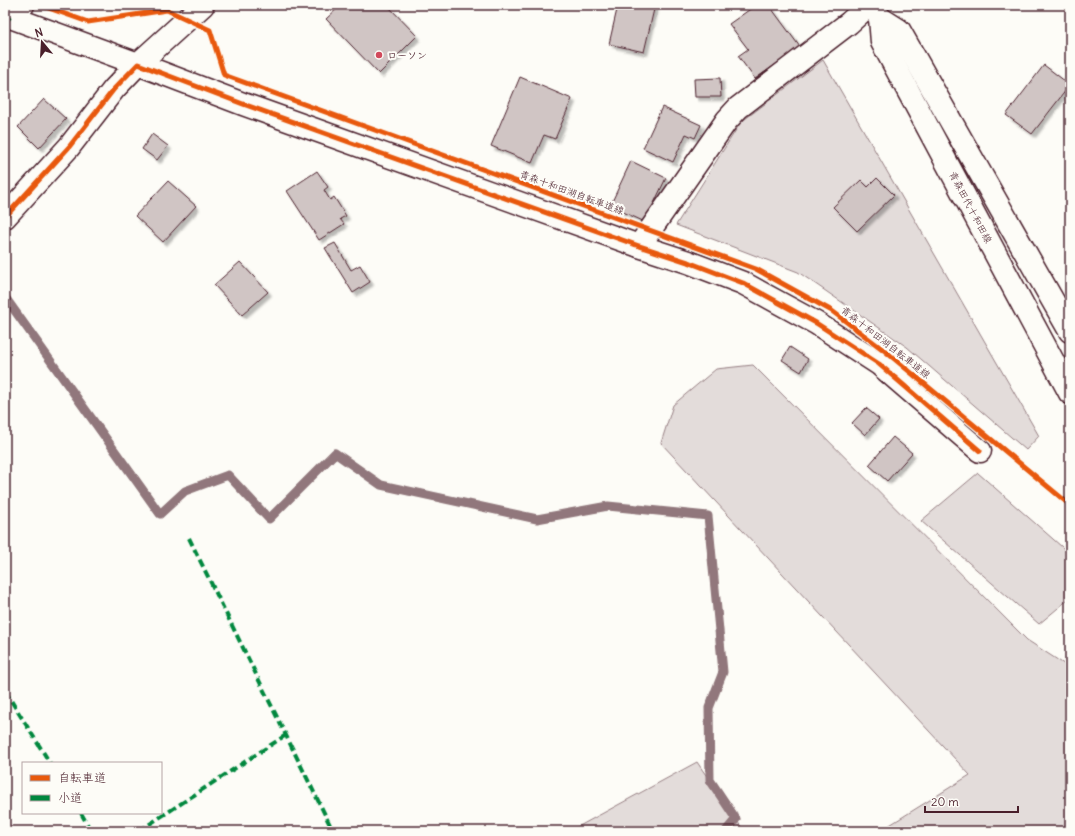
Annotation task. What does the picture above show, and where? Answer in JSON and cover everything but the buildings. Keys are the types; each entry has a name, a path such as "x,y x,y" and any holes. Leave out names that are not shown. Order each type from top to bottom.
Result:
{"street":[{"path":"5,217 64,152 110,95 138,64 203,5"},
{"path":"639,246 727,120 738,108 849,23 873,10 899,30 1070,331"},
{"name":"青森田代十和田線","path":"873,10 882,42 1070,393"},
{"path":"13,12 138,64 266,112 639,246 688,262 743,283 816,323 879,364 980,451"}],"shaded area":[{"path":"823,60 1039,436 1026,450 907,347 798,272 676,225 741,122"},
{"path":"753,365 1027,640 1070,668 1070,831 880,831 970,775 661,443 673,405 716,369"},
{"path":"978,473 1070,554 1070,598 1039,624 921,521"},
{"path":"697,762 744,831 572,830"}],"waterway":[{"path":"5,297 160,514 185,491 228,475 269,519 335,453 381,485 537,519 608,506 708,516 723,672 709,708 710,780 736,819 726,831"}],"marked path":[{"path":"5,23 10,17"},
{"path":"189,538 333,831"},
{"path":"5,691 49,762"},
{"path":"139,831 286,735"},
{"path":"82,814 91,831"}],"cycle path":[{"name":"青森十和田湖自転車道線","path":"40,5 88,22 167,10 210,30 224,75 756,269 832,311 885,351 1070,505"},
{"path":"5,217 69,147 114,89 138,64 243,104 639,246 688,262 743,283 816,323 879,364 980,451"}],"place":[{"name":"ローソン","path":"379,55"}]}
